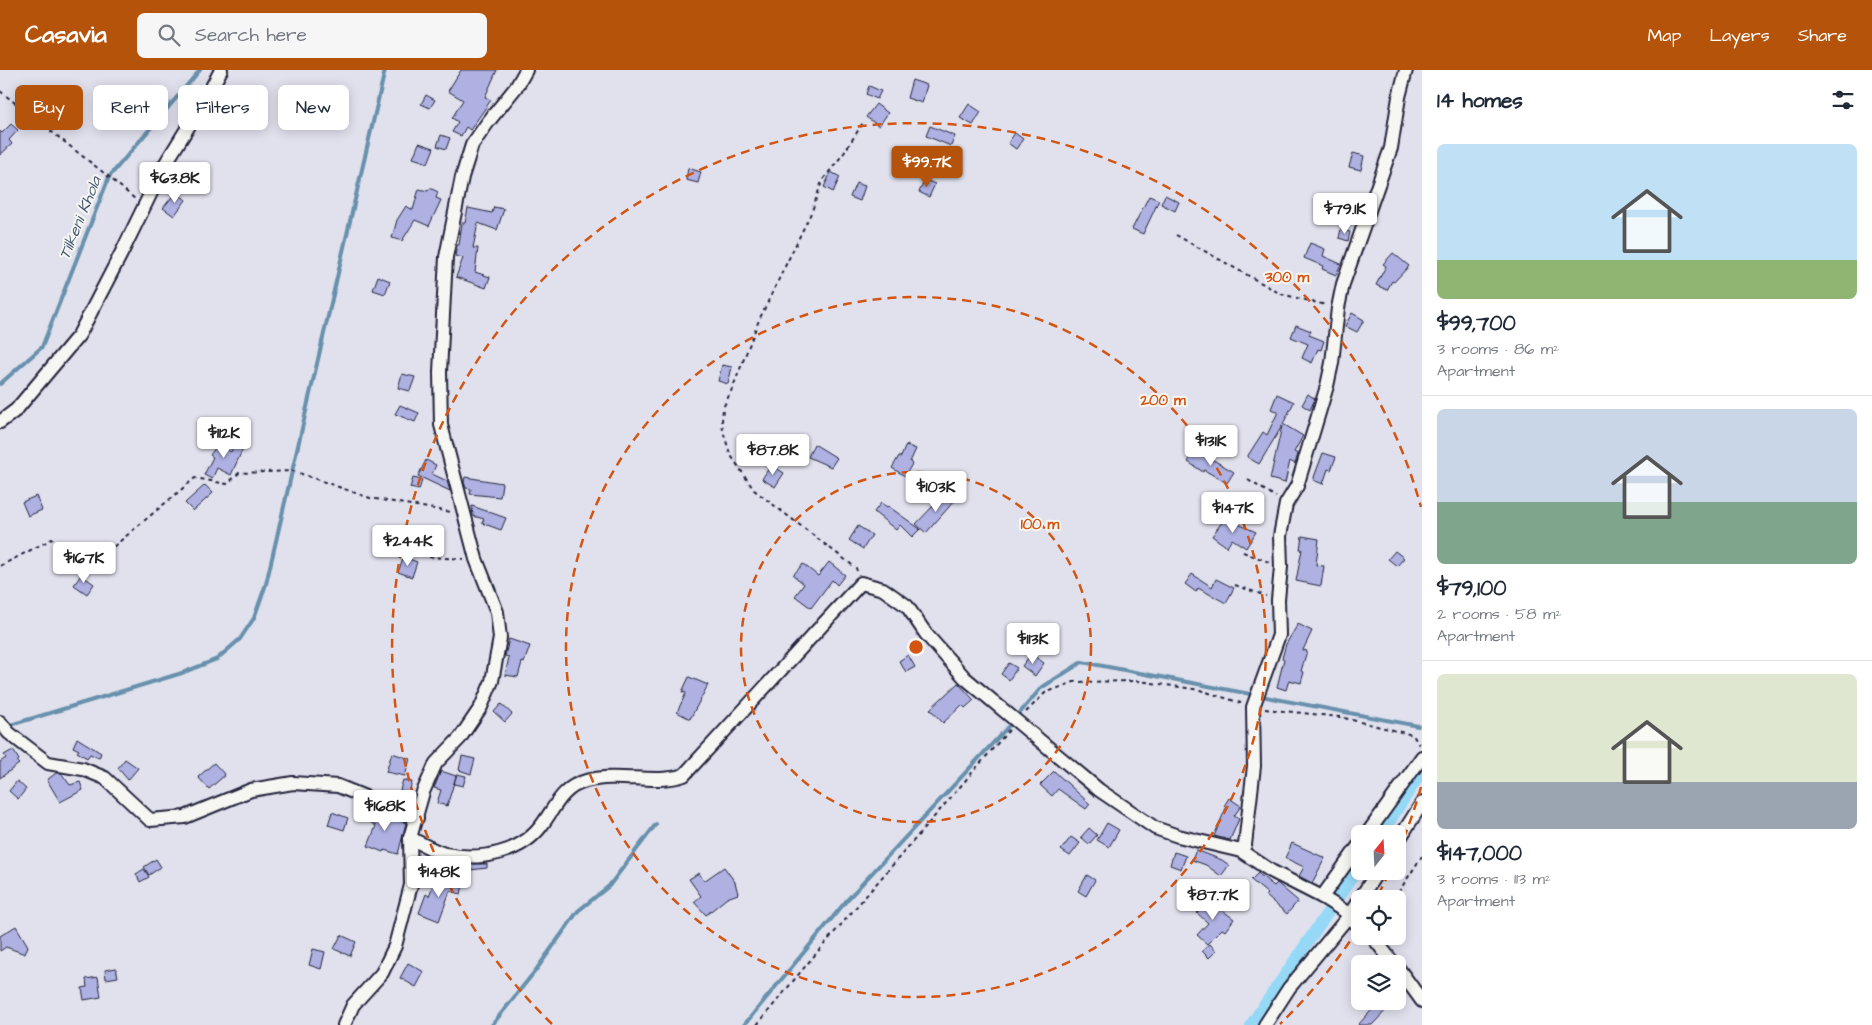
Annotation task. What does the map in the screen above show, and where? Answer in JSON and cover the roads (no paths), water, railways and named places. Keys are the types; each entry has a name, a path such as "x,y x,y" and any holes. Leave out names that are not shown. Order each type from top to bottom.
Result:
{"street":[{"path":"0,422 16,410 79,335 164,166 221,70"},
{"path":"344,1025 353,1005 382,973 395,946 410,885 410,838 423,792 436,763 460,738 481,707 492,681 500,638 496,612 476,559 441,424 440,372 446,257 462,177 472,145 517,86 526,70"},
{"path":"1241,851 1245,845 1254,766 1253,707 1279,634 1280,536 1286,504 1297,486 1327,386 1343,284 1391,148 1399,97 1406,70"},
{"path":"410,838 443,853 472,857 501,852 525,843 543,823 564,792 584,781 613,777 671,779 684,775 861,583 883,589 907,606 926,634 965,678 1100,790 1155,828 1178,836 1241,851 1271,871 1322,897 1351,918"},
{"path":"0,722 9,733 48,763 83,769 105,778 150,820 185,817 251,790 293,783 338,786 417,818"},
{"path":"1373,825 1422,757"},
{"path":"1406,828 1422,803"},
{"path":"1322,897 1351,857"},
{"path":"1265,1025 1289,988 1347,915 1372,880"},
{"path":"1379,945 1387,955"},
{"path":"1406,979 1422,1000"}],"waterway":[{"name":"Tilkeni Khola","path":"0,384 42,347 109,177 200,70"},
{"path":"7,726 182,673 217,659 240,639 254,618 266,584 385,70"},
{"path":"744,1025 847,900 1006,729 1041,688 1082,662 1418,726"},
{"path":"1387,825 1422,771"},
{"path":"492,1025 536,970 578,911 609,886 656,824"},
{"path":"1251,1025 1351,878"}]}
